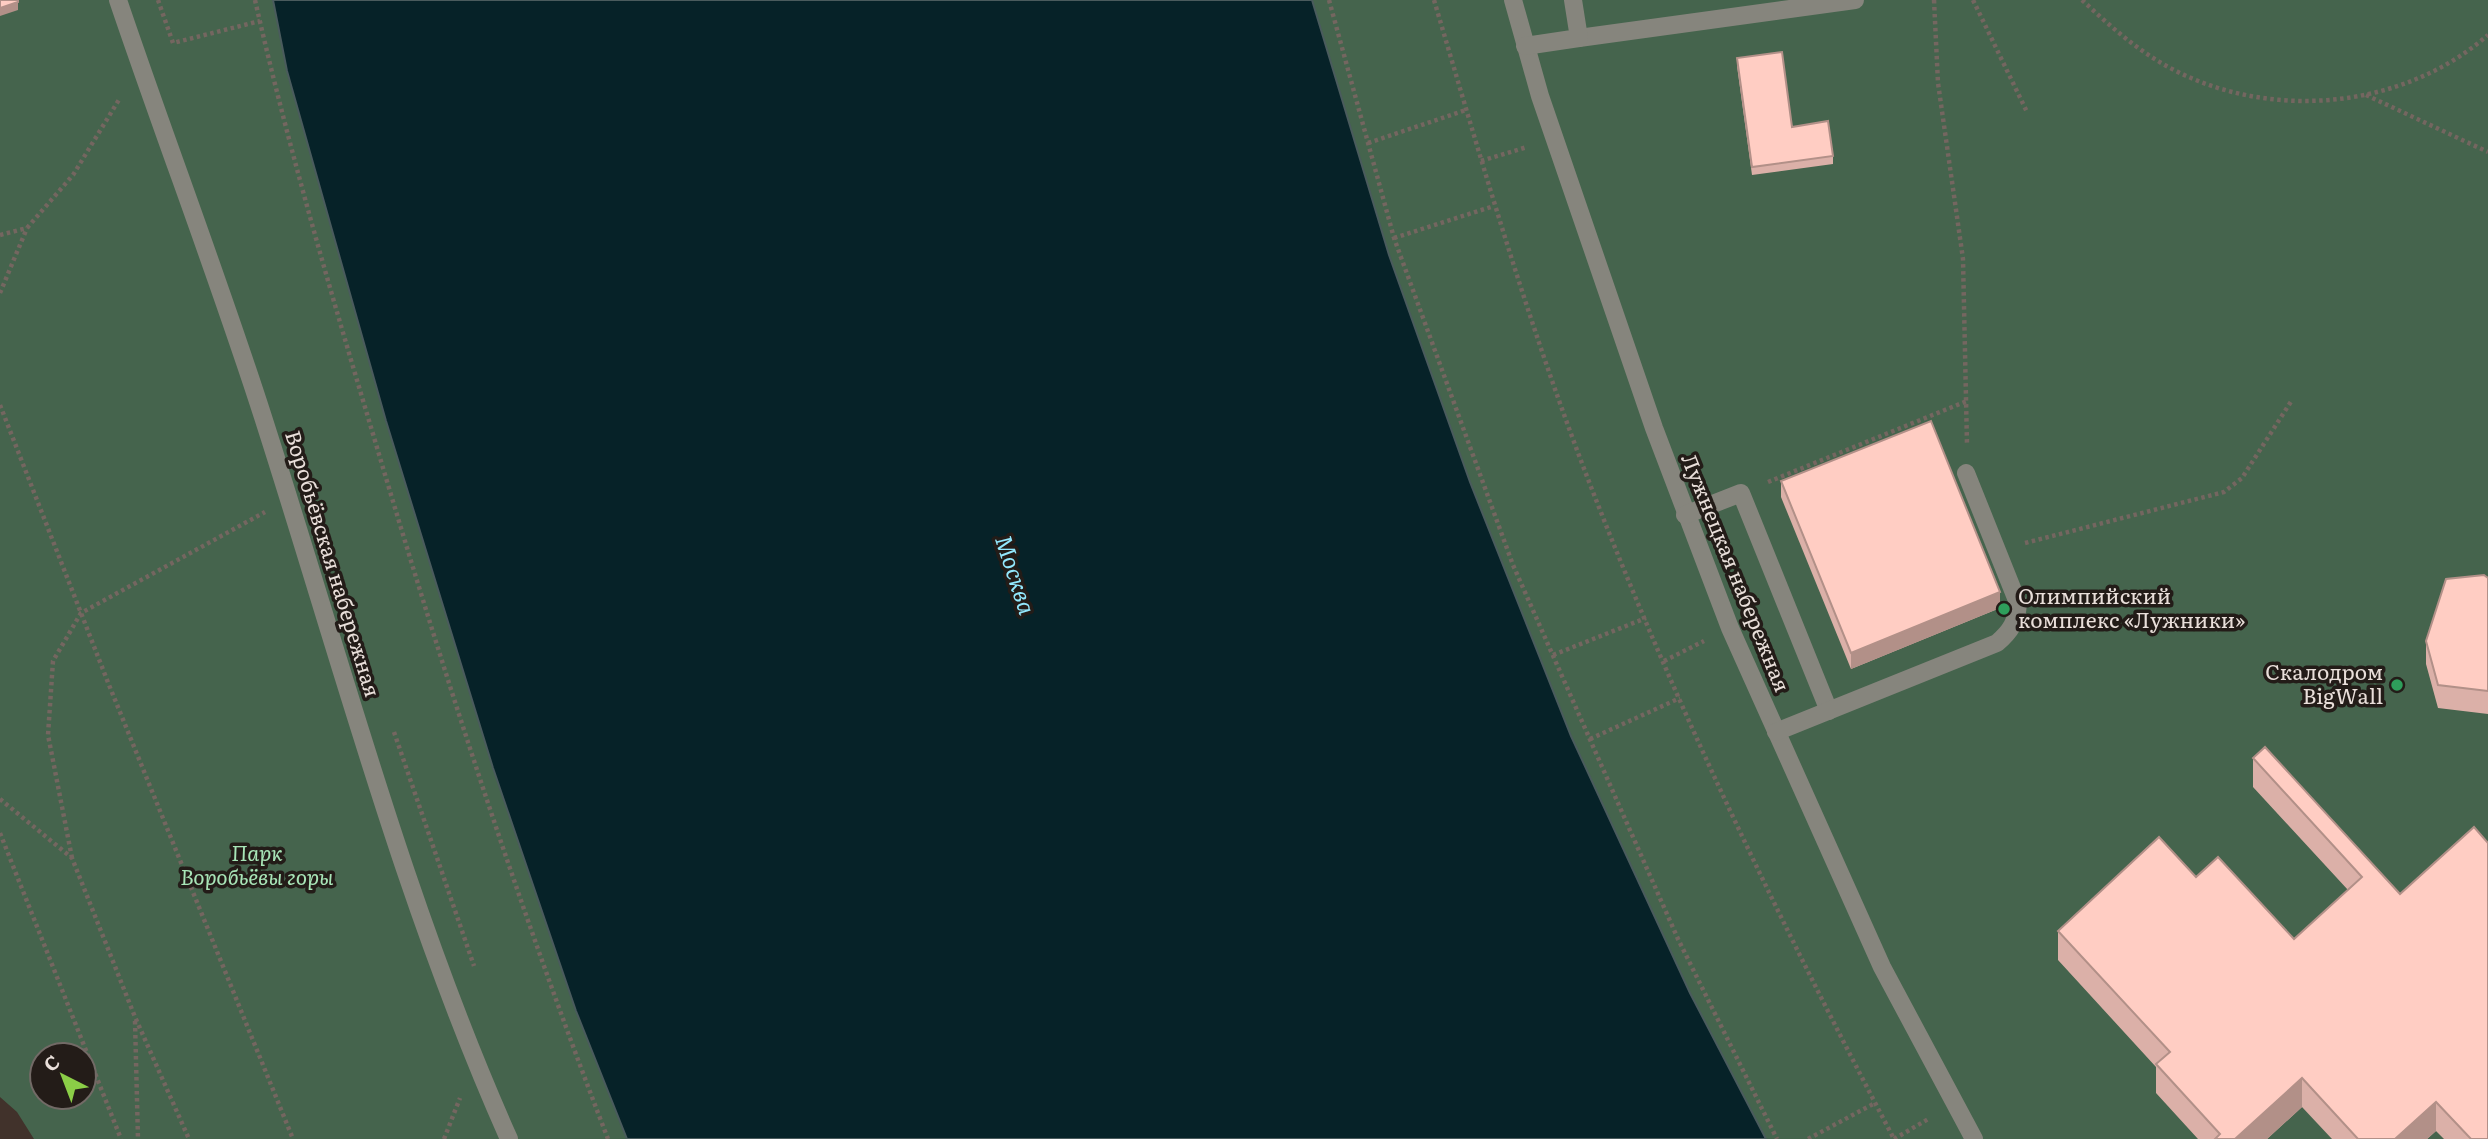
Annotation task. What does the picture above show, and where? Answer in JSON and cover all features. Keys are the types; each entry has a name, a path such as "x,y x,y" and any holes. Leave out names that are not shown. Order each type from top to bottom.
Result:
{"street":[{"name":"Воробьёвская набережная","path":"118,0 263,417 379,798 473,1059 509,1139"},
{"name":"Лужнецкая набережная","path":"1513,0 1524,46 1555,139 1685,515 1730,628 1882,967 1974,1139"},
{"path":"1573,0 1579,38"},
{"path":"1524,46 1855,0"},
{"path":"1776,732 1997,643 2008,634 2014,625 2018,603 1966,472"},
{"path":"1685,515 1741,493 1829,711"}],"path":[{"path":"158,0 173,43 260,21"},
{"path":"255,0 276,95 411,563 557,1005 608,1139"},
{"path":"1329,0 1394,238 1513,565 1678,939 1777,1139"},
{"path":"1434,0 1494,206 1583,465 1704,756 1819,997 1894,1139 1955,1104"},
{"path":"1934,0 1938,83 1963,259 1968,401 1966,472"},
{"path":"1973,0 2027,112"},
{"path":"2082,0 2143,52 2177,72 2220,89 2260,98 2306,102 2365,95 2424,75 2453,60 2488,35"},
{"path":"0,293 27,228 73,175 140,65"},
{"path":"2365,95 2488,152"},
{"path":"1368,143 1466,110"},
{"path":"1481,161 1555,139"},
{"path":"1394,238 1494,206"},
{"path":"0,234 27,228"},
{"path":"1997,550 2224,492 2242,478 2292,400"},
{"path":"1741,493 1968,401"},
{"path":"0,405 293,1139"},
{"path":"189,1139 135,1017 72,858 48,735 53,661 81,613 288,499"},
{"path":"1553,656 1646,618"},
{"path":"1664,661 1730,628"},
{"path":"1590,739 1680,698"},
{"path":"0,799 72,858"},
{"path":"0,833 121,1139"},
{"path":"135,1017 138,1139"},
{"path":"1808,1139 1875,1103"}],"green space":[{"name":"Парк Воробьёвы горы","path":"0,0 273,0 287,71 386,421 493,768 576,1011 627,1139 34,1139 17,1112 0,1097"},
{"name":"Олимпийский комплекс «Лужники»","path":"1312,0 2488,0 2488,1139 1766,1139 1690,993 1571,736 1470,482 1389,255"}],"water":[{"name":"Москва","path":"273,0 1312,0 1389,255 1470,482 1571,736 1690,993 1766,1139 627,1139 576,1011 493,768 386,421 287,71"}],"building":[{"path":"0,0 18,0 18,2 0,8"},
{"path":"1782,52 1792,127 1828,121 1833,156 1752,167 1737,58"},
{"path":"1931,421 2000,592 1851,653 1781,481"},
{"path":"2484,575 2488,578 2488,691 2438,685 2426,641 2446,579"},
{"path":"2265,747 2400,894 2474,827 2488,843 2488,1139 2471,1139 2436,1102 2395,1139 2358,1139 2302,1078 2235,1139 2215,1139 2220,1134 2156,1064 2170,1052 2058,931 2159,837 2196,877 2218,857 2294,939 2362,877 2253,758"}],"place":[{"name":"Олимпийский комплекс «Лужники»","path":"2004,609"},
{"name":"Скалодром BigWall","path":"2397,685"}]}
